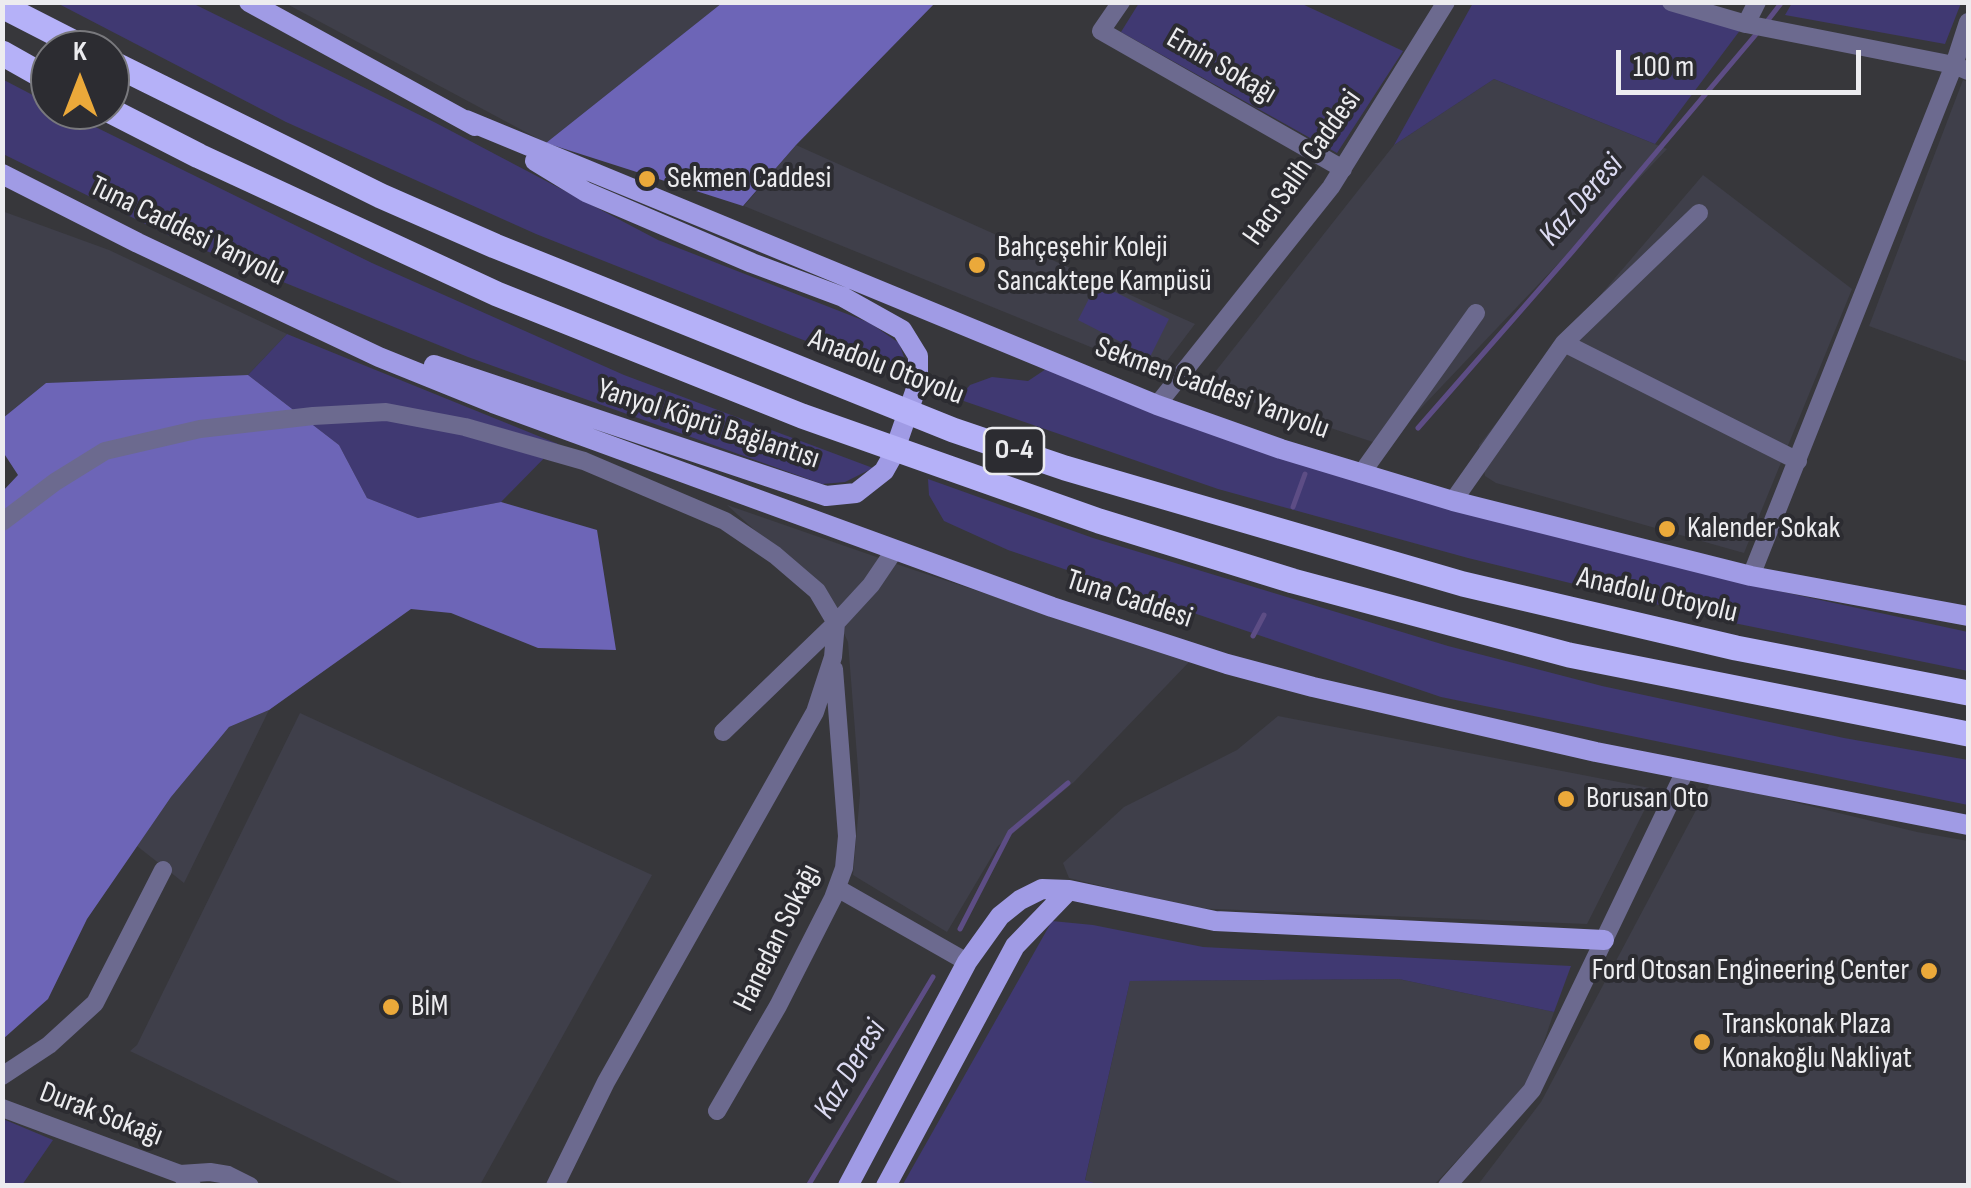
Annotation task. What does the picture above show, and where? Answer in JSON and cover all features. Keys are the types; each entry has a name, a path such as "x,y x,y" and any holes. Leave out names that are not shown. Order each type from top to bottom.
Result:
{"highway":[{"path":"2,6 49,30"},
{"path":"2,53 30,69"},
{"name":"Anadolu Otoyolu","path":"130,72 381,196 495,246 953,430 1065,468 1463,584 1736,648 1968,692"},
{"name":"O-4","path":"130,121 497,294 802,416 1099,522 1294,581 1570,655 1968,734"}],"main road":[{"path":"249,2 466,120"},
{"name":"Yanyol Köprü Bağlantısı","path":"303,321 826,496 856,493 884,471 918,383 918,356 902,330 843,297 752,264 586,192 466,120"},
{"name":"Sekmen Caddesi Yanyolu","path":"466,120 1157,405 1362,474 1453,501 1752,576 1918,610 1968,616"},
{"name":"Tuna Caddesi Yanyolu","path":"2,174 303,321"},
{"path":"2,190 44,196"},
{"name":"Tuna Caddesi","path":"303,321 494,403 894,551 1052,607 1295,683 1596,752 1968,826"},
{"path":"848,1186 967,962 1000,916 1042,889 1069,890 1215,921 1604,940"},
{"path":"886,1186 1015,946 1069,890"}],"street":[{"name":"Emin Sokağı","path":"1121,2 1101,31 1343,168"},
{"name":"Hacı Salih Caddesi","path":"1157,405 1332,187 1446,2"},
{"path":"1671,2 1749,26 1961,68"},
{"path":"1749,26 1757,2"},
{"path":"1752,576 1961,68 1968,22"},
{"path":"1453,501 1564,342 1698,213"},
{"path":"1362,474 1476,313"},
{"path":"1564,342 1798,461"},
{"path":"2,522 55,482 106,451 200,429 386,412 464,427 584,461 725,521 817,591 836,623 833,658 815,712 606,1082 555,1186"},
{"path":"722,732 836,623 872,585 894,551"},
{"name":"Hanedan Sokağı","path":"717,1111 778,1006 844,868 847,836 833,658"},
{"path":"1447,1186 1532,1090 1686,769"},
{"path":"2,1076 49,1045 95,1003 162,870"},
{"path":"837,888 967,962"},
{"name":"Durak Sokağı","path":"2,1108 186,1180 210,1172 228,1175 250,1186"}],"shaded area":[{"path":"1792,2 1961,3 1945,44 1785,15"},
{"path":"57,3 192,3 436,123 658,240 870,323 899,343 907,377 536,234 286,122 130,41 130,30 109,30"},
{"path":"285,3 722,3 546,143"},
{"path":"722,3 935,3 796,145 743,206 546,143"},
{"path":"1139,3 1300,3 1403,51 1337,153 1121,32"},
{"path":"1473,3 1657,3 1741,29 1655,144 1494,79 1394,145"},
{"path":"2,79 30,94 30,130 102,130 372,263 624,375 873,468 845,482 822,484 468,357 172,237 3,154"},
{"path":"1494,79 1667,149 1385,446 1204,386 1394,145"},
{"path":"1963,80 1968,82 1968,362 1869,326"},
{"name":"Bahçeşehir Koleji Sancaktepe Kampüsü","path":"796,145 1195,324 1157,374 744,206"},
{"path":"1703,175 1852,289 1744,553 1496,483 1485,476 1479,445 1556,347"},
{"path":"2,211 109,250 287,334 248,375 46,383 3,418"},
{"path":"1097,283 1169,319 1150,357 1078,320"},
{"path":"287,334 558,444 501,502 418,518 367,498 339,445 248,375"},
{"path":"1049,367 1751,585 1968,632 1968,671 1729,622 1468,558 1218,489 958,399 970,385 992,377 1028,381"},
{"path":"248,375 339,445 367,498 418,518 501,502 597,530 616,650 538,648 451,613 411,609 269,710 229,727 171,797 87,919 48,999 3,1039 2,492 18,475 3,452 3,418 46,383"},
{"path":"928,479 1093,538 1448,646 1602,686 1844,738 1968,760 1968,805 1441,697 1008,550 944,521 929,495"},
{"path":"727,505 1190,661 1074,782 998,846 947,932 853,875 860,794 848,642 826,595"},
{"path":"269,710 184,883 137,846 171,797 229,727"},
{"name":"BİM","path":"300,713 652,875 480,1185 406,1185 130,1051 137,1045"},
{"path":"1278,716 1655,789 1587,924 1190,908 1069,878 1063,863 1124,807 1237,750"},
{"path":"1711,782 1968,841 1968,1185 1477,1186 1541,1102"},
{"path":"1052,921 1093,925 1203,947 1571,966 1554,1012 1399,979 1130,981 1085,1180 1100,1185 902,1186"},
{"path":"1399,979 1554,1012 1531,1080 1434,1185 1100,1186 1085,1181 1130,981"},
{"path":"3,1119 53,1140 22,1185 3,1185"}],"waterway":[{"name":"Kaz Deresi","path":"1765,24 1782,2"},
{"name":"Kaz Deresi","path":"1418,428 1758,32"},
{"name":"Kaz Deresi","path":"1293,507 1305,474"},
{"name":"Kaz Deresi","path":"1253,636 1264,615"},
{"name":"Kaz Deresi","path":"960,929 1010,832 1068,783"},
{"name":"Kaz Deresi","path":"808,1186 933,977"}],"place":[{"name":"Sekmen Caddesi","path":"647,179"},
{"name":"Bahçeşehir Koleji Sancaktepe Kampüsü","path":"977,265"},
{"name":"Kalender Sokak","path":"1667,529"},
{"name":"Borusan Oto","path":"1566,799"},
{"name":"Ford Otosan Engineering Center","path":"1929,971"},
{"name":"BİM","path":"391,1007"},
{"name":"Transkonak Plaza Konakoğlu Nakliyat","path":"1702,1042"}]}
